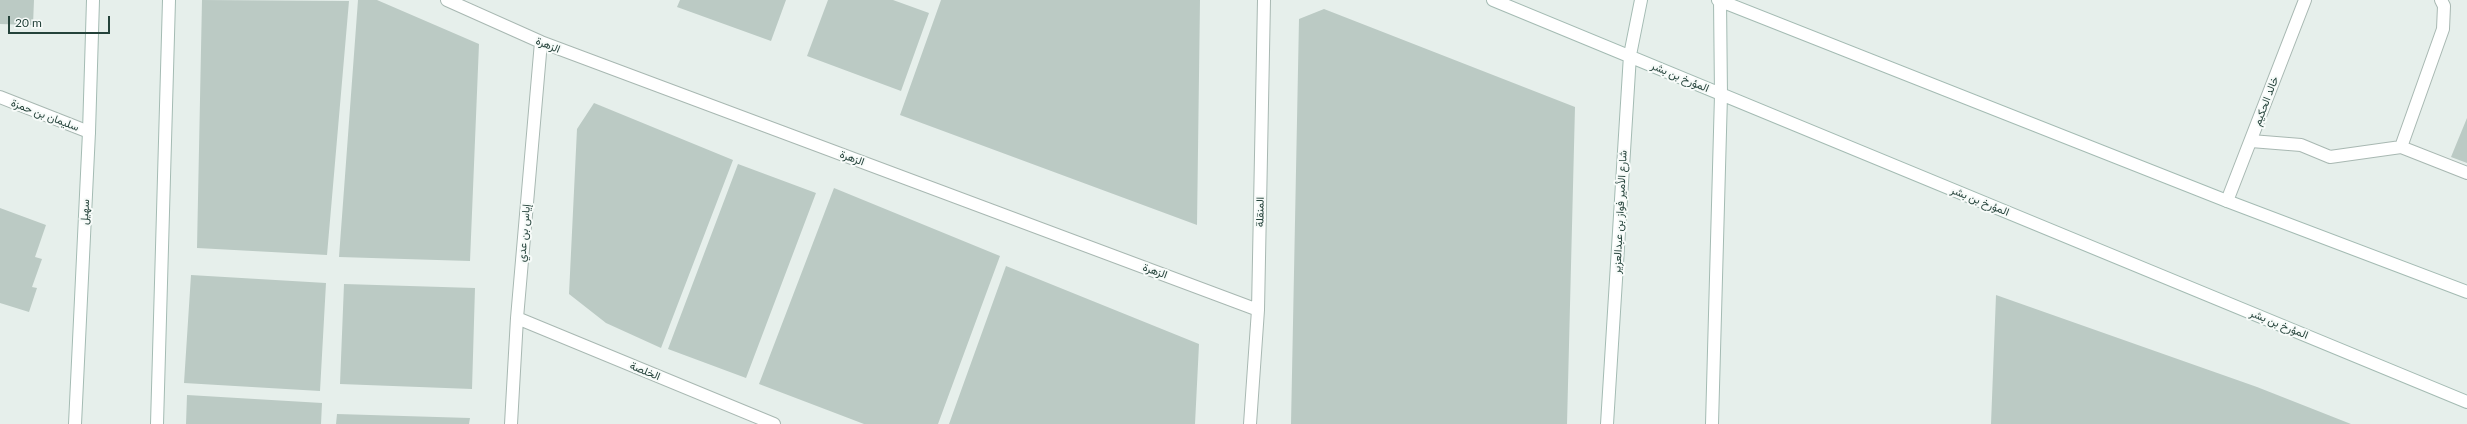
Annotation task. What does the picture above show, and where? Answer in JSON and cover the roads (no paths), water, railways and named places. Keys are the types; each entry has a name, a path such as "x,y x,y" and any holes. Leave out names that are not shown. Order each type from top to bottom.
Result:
{"street":[{"name":"سهيل","path":"75,424 89,132 93,0"},
{"path":"157,424 169,0"},
{"name":"الزهرة","path":"448,0 541,42 1258,310"},
{"name":"المنقلة","path":"1250,424 1258,310 1264,0"},
{"name":"المؤرخ بن بشر","path":"1493,0 2467,402"},
{"name":"شارع الأمير فواز بن عبدالعزير","path":"1607,424 1630,56 1641,0"},
{"path":"1712,424 1721,94 1719,0 2227,201 2467,292"},
{"name":"خالد الحكيم","path":"2227,201 2305,0"},
{"path":"2401,147 2443,29 2444,6 2441,0"},
{"name":"إياس بن عدي","path":"511,424 517,318 541,42"},
{"name":"سليمان بن حمزة","path":"0,97 89,132"},
{"path":"2251,141 2301,145 2330,157 2401,147 2467,173"},
{"name":"الخلصة","path":"517,318 774,424"}]}
